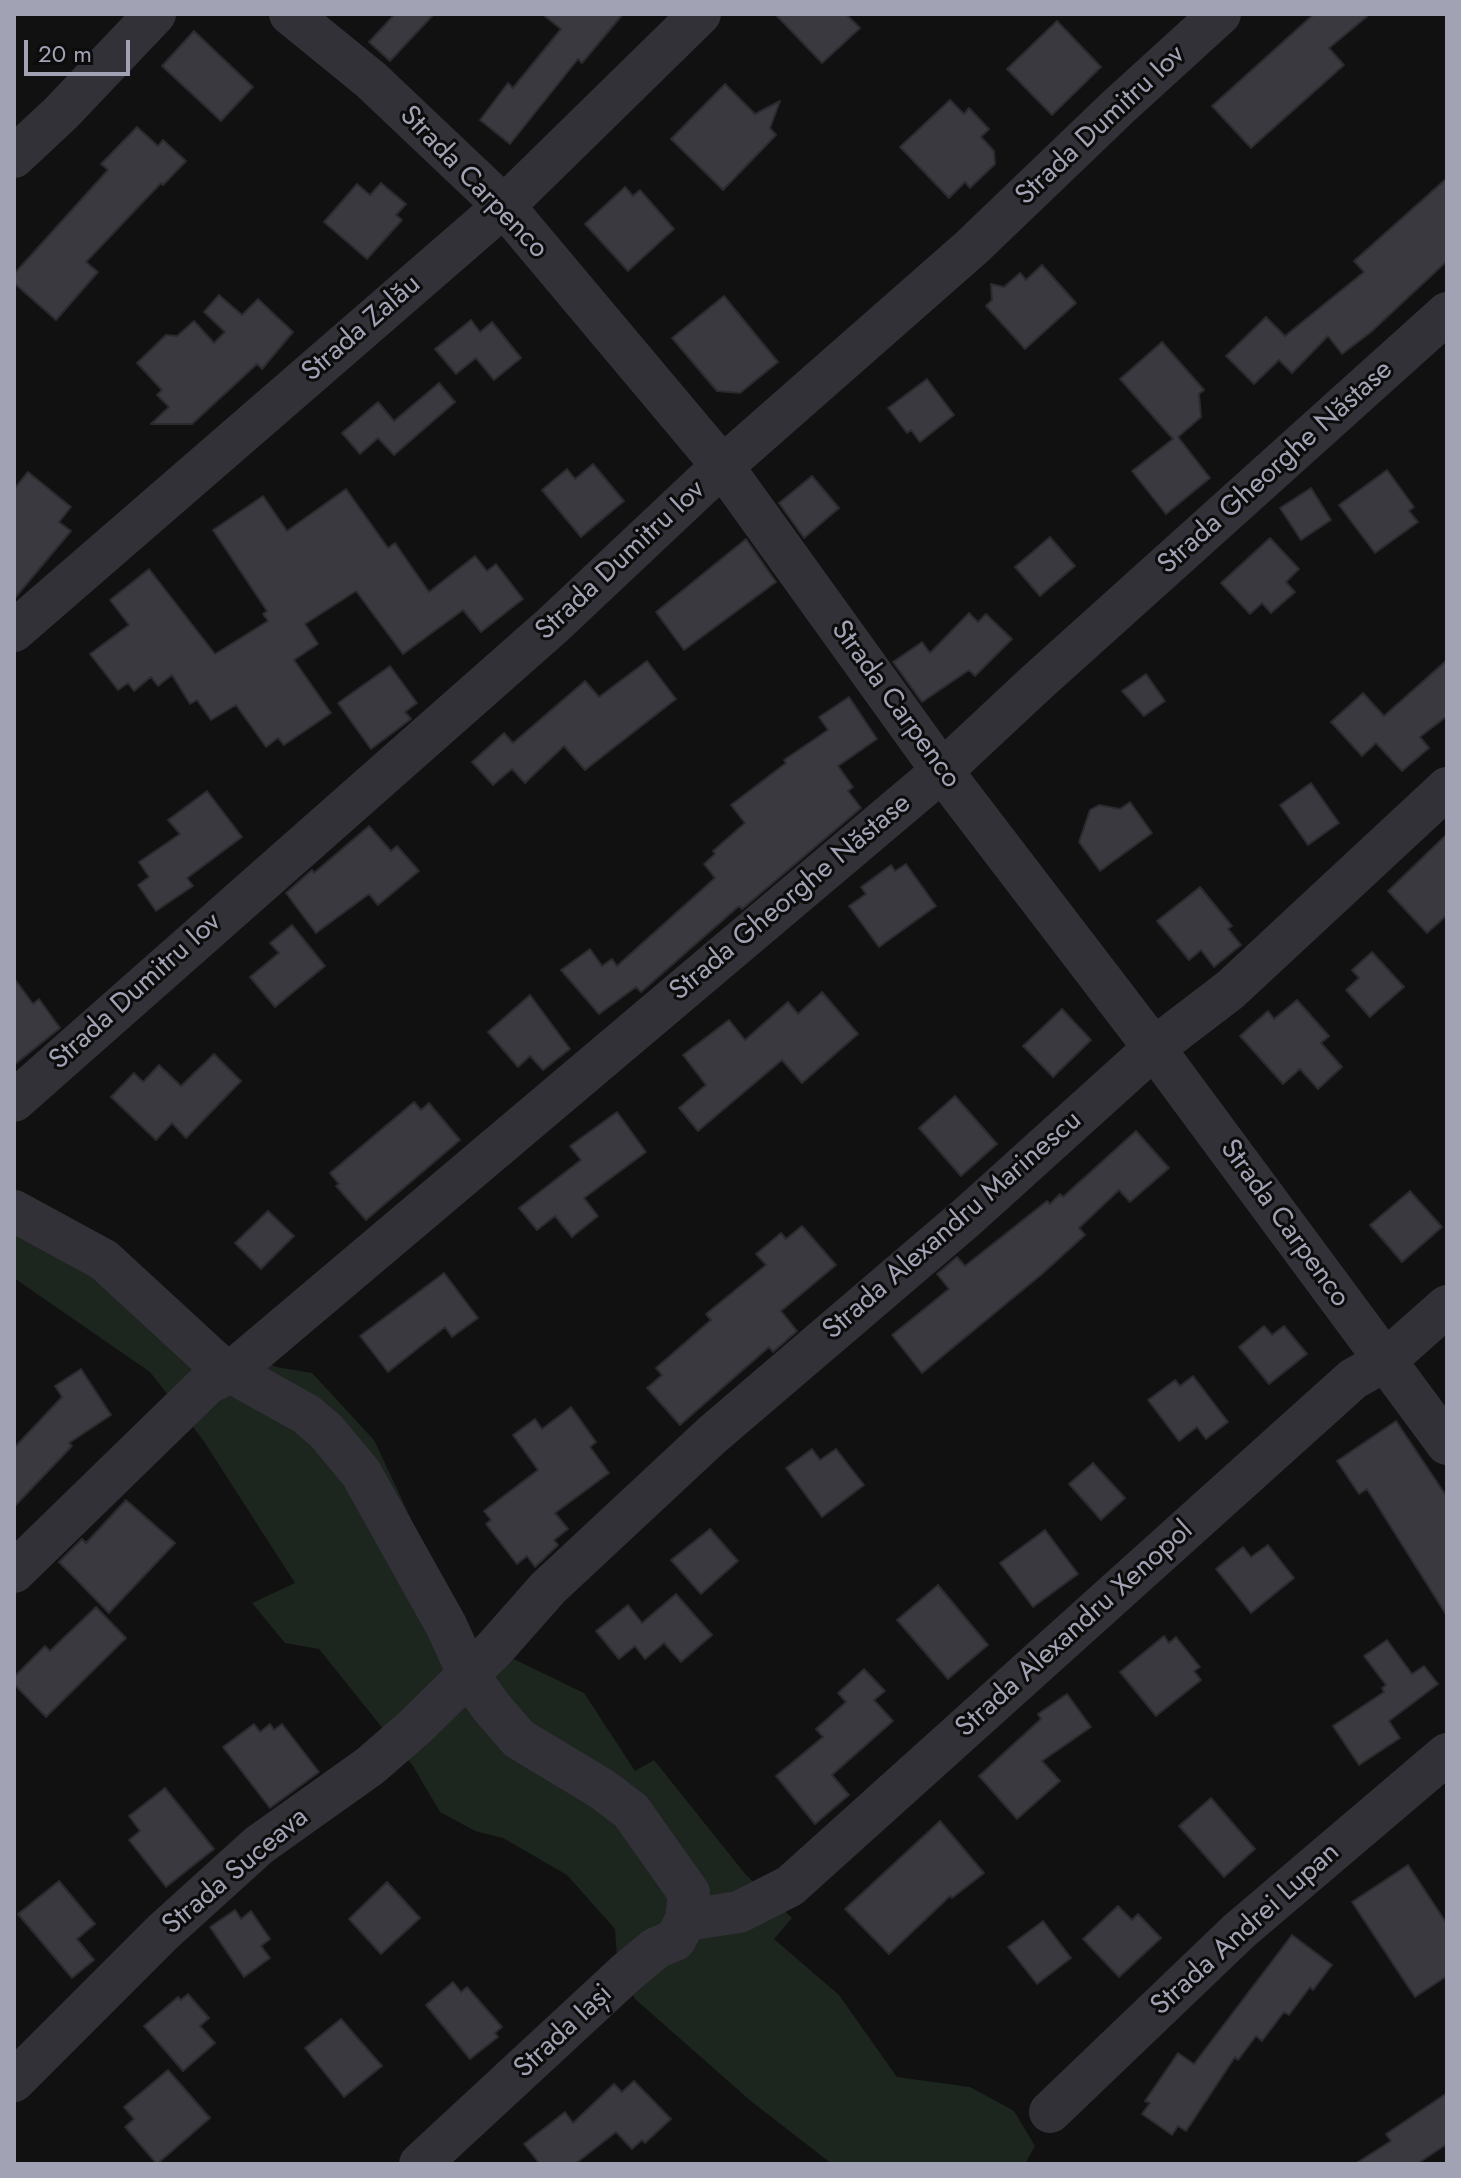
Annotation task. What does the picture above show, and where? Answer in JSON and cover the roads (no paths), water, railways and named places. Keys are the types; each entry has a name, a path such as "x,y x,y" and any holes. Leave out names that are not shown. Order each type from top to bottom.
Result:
{"street":[{"path":"14,157 61,113 155,14"},
{"name":"Strada Carpenco","path":"290,14 371,80 504,206 724,468 942,771 1154,1048 1447,1444"},
{"name":"Strada Zalău","path":"14,631 504,206 700,14"},
{"name":"Strada Dumitru Iov","path":"14,1101 553,625 707,480 972,247 1220,14"},
{"name":"Strada Gheorghe Năstase","path":"14,1572 208,1383 231,1372 942,771 1447,313"},
{"name":"Strada Alexandru Marinescu","path":"469,1676 548,1588 712,1435 967,1217 1154,1048 1230,990 1447,788"},
{"path":"14,1211 104,1260 218,1365 306,1414 326,1431 361,1473 447,1627 469,1676 492,1708 519,1739 602,1789 631,1811 649,1834 687,1906"},
{"name":"Strada Alexandru Xenopol","path":"687,1906 739,1912 790,1886 1353,1379 1385,1361 1447,1306"},
{"name":"Strada Suceava","path":"14,2081 163,1932 249,1855 370,1766 469,1676"},
{"name":"Strada Andrei Lupan","path":"1050,2112 1229,1940 1447,1754"},
{"name":"Strada Iași","path":"420,2164 626,1973 656,1948 675,1940 687,1906"}]}
